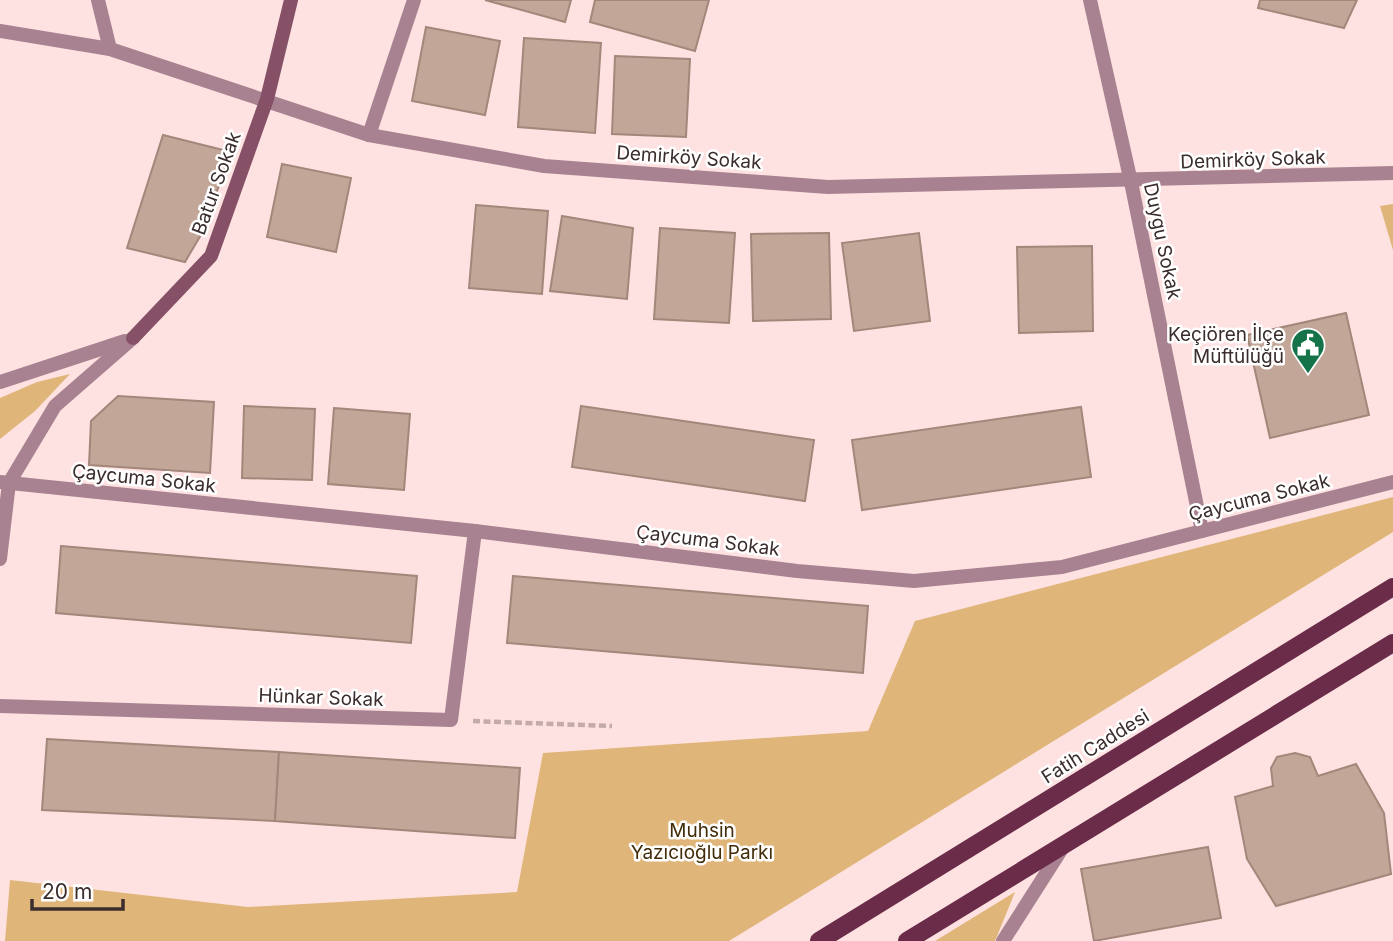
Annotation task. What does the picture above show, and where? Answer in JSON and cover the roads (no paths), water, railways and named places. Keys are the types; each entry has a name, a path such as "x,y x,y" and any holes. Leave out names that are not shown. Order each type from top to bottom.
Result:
{"main road":[{"name":"Fatih Caddesi","path":"819,941 1393,587"},
{"path":"907,941 1393,643"}],"street":[{"path":"97,0 110,49"},
{"name":"Batur Sokak","path":"0,382 133,338 211,256 267,99 291,0"},
{"path":"369,135 415,0"},
{"name":"Duygu Sokak","path":"1090,0 1131,182 1202,531"},
{"name":"Demirköy Sokak","path":"0,31 110,49 369,135 544,166 828,187 1131,182 1393,173"},
{"path":"0,559 4,483 55,406 133,338"},
{"name":"Çaycuma Sokak","path":"4,483 475,531 797,571 914,581 1062,567 1393,482"},
{"name":"Hünkar Sokak","path":"0,706 451,720 475,531"},
{"path":"1003,941 1064,846"}],"place":[{"name":"Keçiören İlçe Müftülüğü","path":"1308,375"}],"park label":[{"name":"Muhsin Yazıcıoğlu Parkı","path":"702,841"}]}
